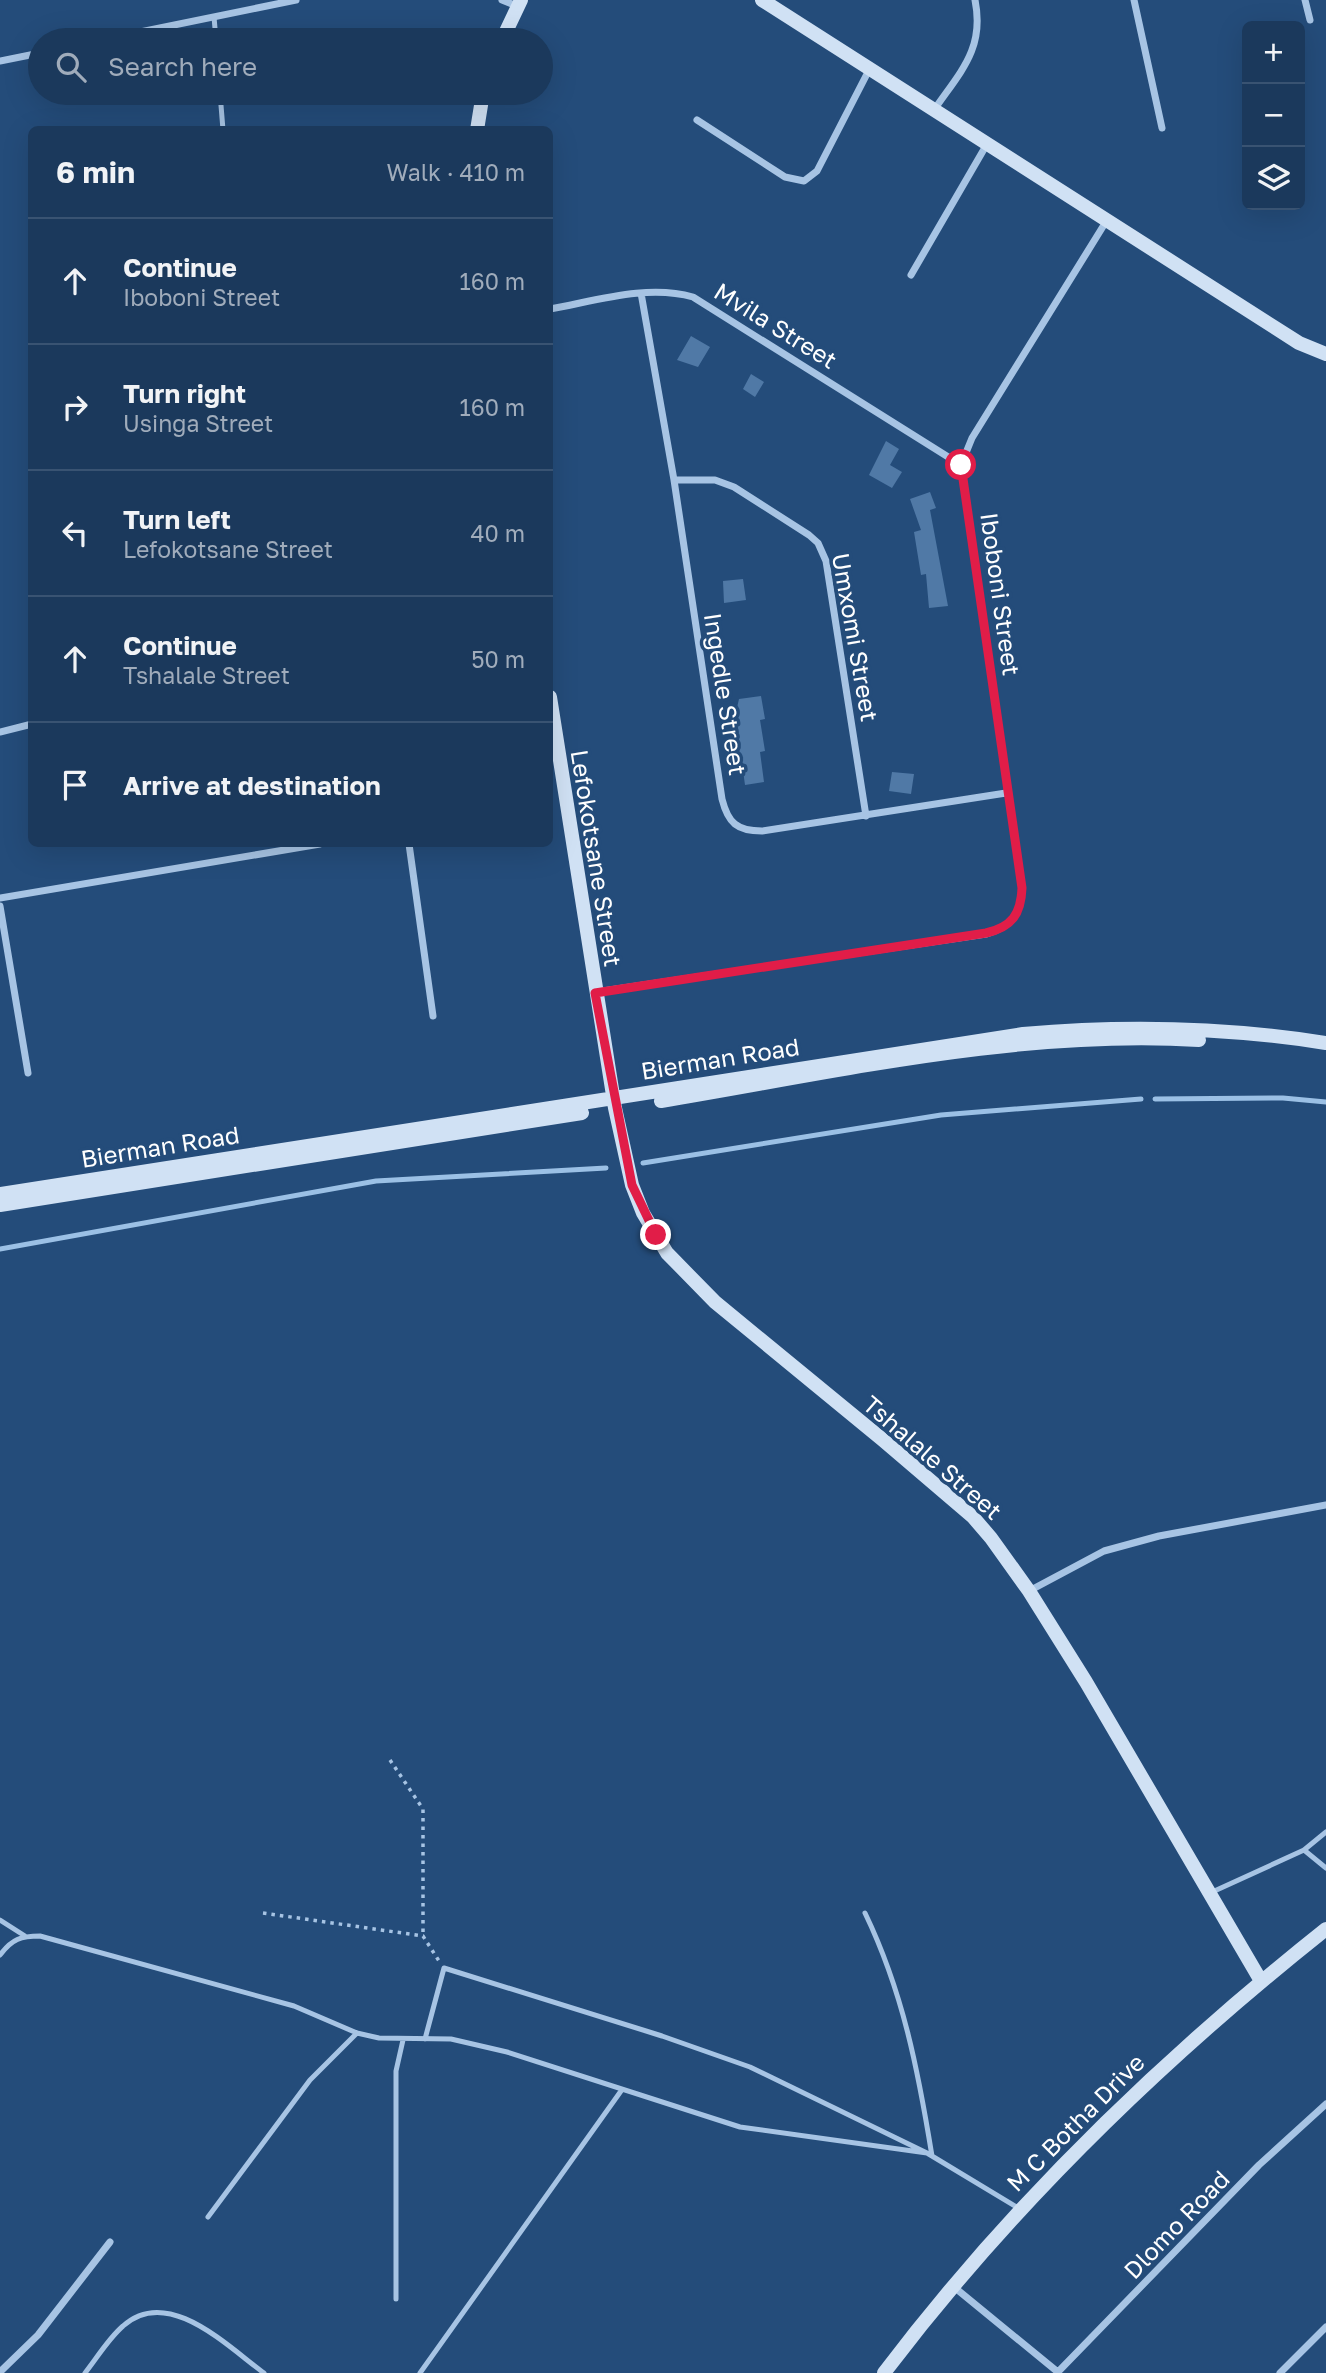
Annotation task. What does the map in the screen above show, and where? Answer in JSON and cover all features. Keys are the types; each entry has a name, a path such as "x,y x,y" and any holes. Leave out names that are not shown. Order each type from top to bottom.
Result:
{"street":[{"path":"160,28 296,0"},
{"path":"502,0 519,3 508,28"},
{"path":"762,0 1299,343 1326,354"},
{"path":"934,110 975,47 979,21 975,0"},
{"path":"1134,0 1162,128"},
{"path":"1305,0 1310,20"},
{"path":"0,61 28,55"},
{"path":"697,120 785,177 804,181 817,171 869,70"},
{"path":"478,126 481,105"},
{"path":"911,275 988,144"},
{"path":"961,465 972,438 1107,220"},
{"name":"Mvila Street","path":"553,308 640,293 678,292 710,305 961,465"},
{"name":"Ingedle Street","path":"640,293 674,480 728,818 740,829 762,831 1006,793"},
{"name":"Iboboni Street","path":"595,993 994,932 1010,924 1018,914 1022,888 1006,793 961,465"},
{"name":"Umxomi Street","path":"674,480 725,483 818,543 826,561 866,816"},
{"name":"Lefokotsane Street","path":"553,717 595,993 615,1103"},
{"path":"0,732 28,725"},
{"path":"0,898 302,847"},
{"path":"410,847 433,1017"},
{"path":"0,906 28,1073"},
{"name":"Bierman Road","path":"0,1205 975,1040 1068,1030 1180,1029 1269,1034 1326,1043"},
{"name":"Bierman Road","path":"0,1194 968,1052 1069,1040 1180,1039 1269,1044 1326,1052"},
{"name":"Tshalale Street","path":"615,1103 632,1185 643,1213 667,1252 715,1302 972,1517 1029,1591 1261,1980"},
{"path":"1029,1591 1104,1551 1159,1536 1326,1505"},
{"name":"M C Botha Drive","path":"884,2373 953,2286 1020,2209 1109,2117 1261,1980 1326,1929"},
{"name":"Dlomo Road","path":"1058,2373 1259,2165 1326,2104"},
{"path":"0,2372 38,2335 110,2242"},
{"path":"953,2286 1058,2373"},
{"path":"1280,2373 1326,2327"}],"lane":[{"path":"214,17 215,28"},
{"path":"221,105 223,126"},
{"path":"1210,1893 1304,1850 1326,1832"},
{"path":"1304,1850 1326,1868"},
{"path":"865,1913 896,1986 915,2060 930,2154"},
{"path":"0,1920 25,1936"},
{"path":"0,1955 12,1940 25,1936 40,1936 294,2006 357,2033 403,2040 451,2039 507,2052 621,2091 740,2127 930,2154"},
{"path":"425,2039 444,1968 662,2036 750,2067 930,2154 1020,2209"},
{"path":"208,2217 310,2080 357,2033"},
{"path":"396,2299 396,2071 403,2040"},
{"path":"420,2373 621,2091"},
{"path":"85,2373 123,2325 143,2314 164,2312 189,2319 264,2373"}],"path":[{"path":"390,1760 423,1809 423,1936 444,1968"},
{"path":"262,1913 423,1936"}],"building":[{"path":"691,336 710,347 698,367 677,360"},
{"path":"751,374 764,382 755,397 743,389"},
{"path":"886,441 899,449 890,465 902,472 892,488 869,475"},
{"path":"930,492 936,508 930,510 948,606 929,608 926,574 921,575 914,532 921,530 910,499"},
{"path":"743,579 746,600 724,603 723,581"},
{"path":"761,696 765,719 760,720 765,751 760,752 764,782 745,785 741,756 738,749 733,750 730,731 735,730 732,713 736,712 739,699"},
{"path":"892,772 914,774 911,794 889,791"}],"waterway":[{"path":"1155,1099 1283,1098 1326,1102"},
{"path":"643,1163 941,1115 1141,1099"},
{"path":"0,1249 376,1181 606,1168"}],"route":[{"path":"656,1235 643,1213 632,1185 615,1108 595,993 986,933 1002,930 1018,914 1022,888 978,599 961,465"}]}
